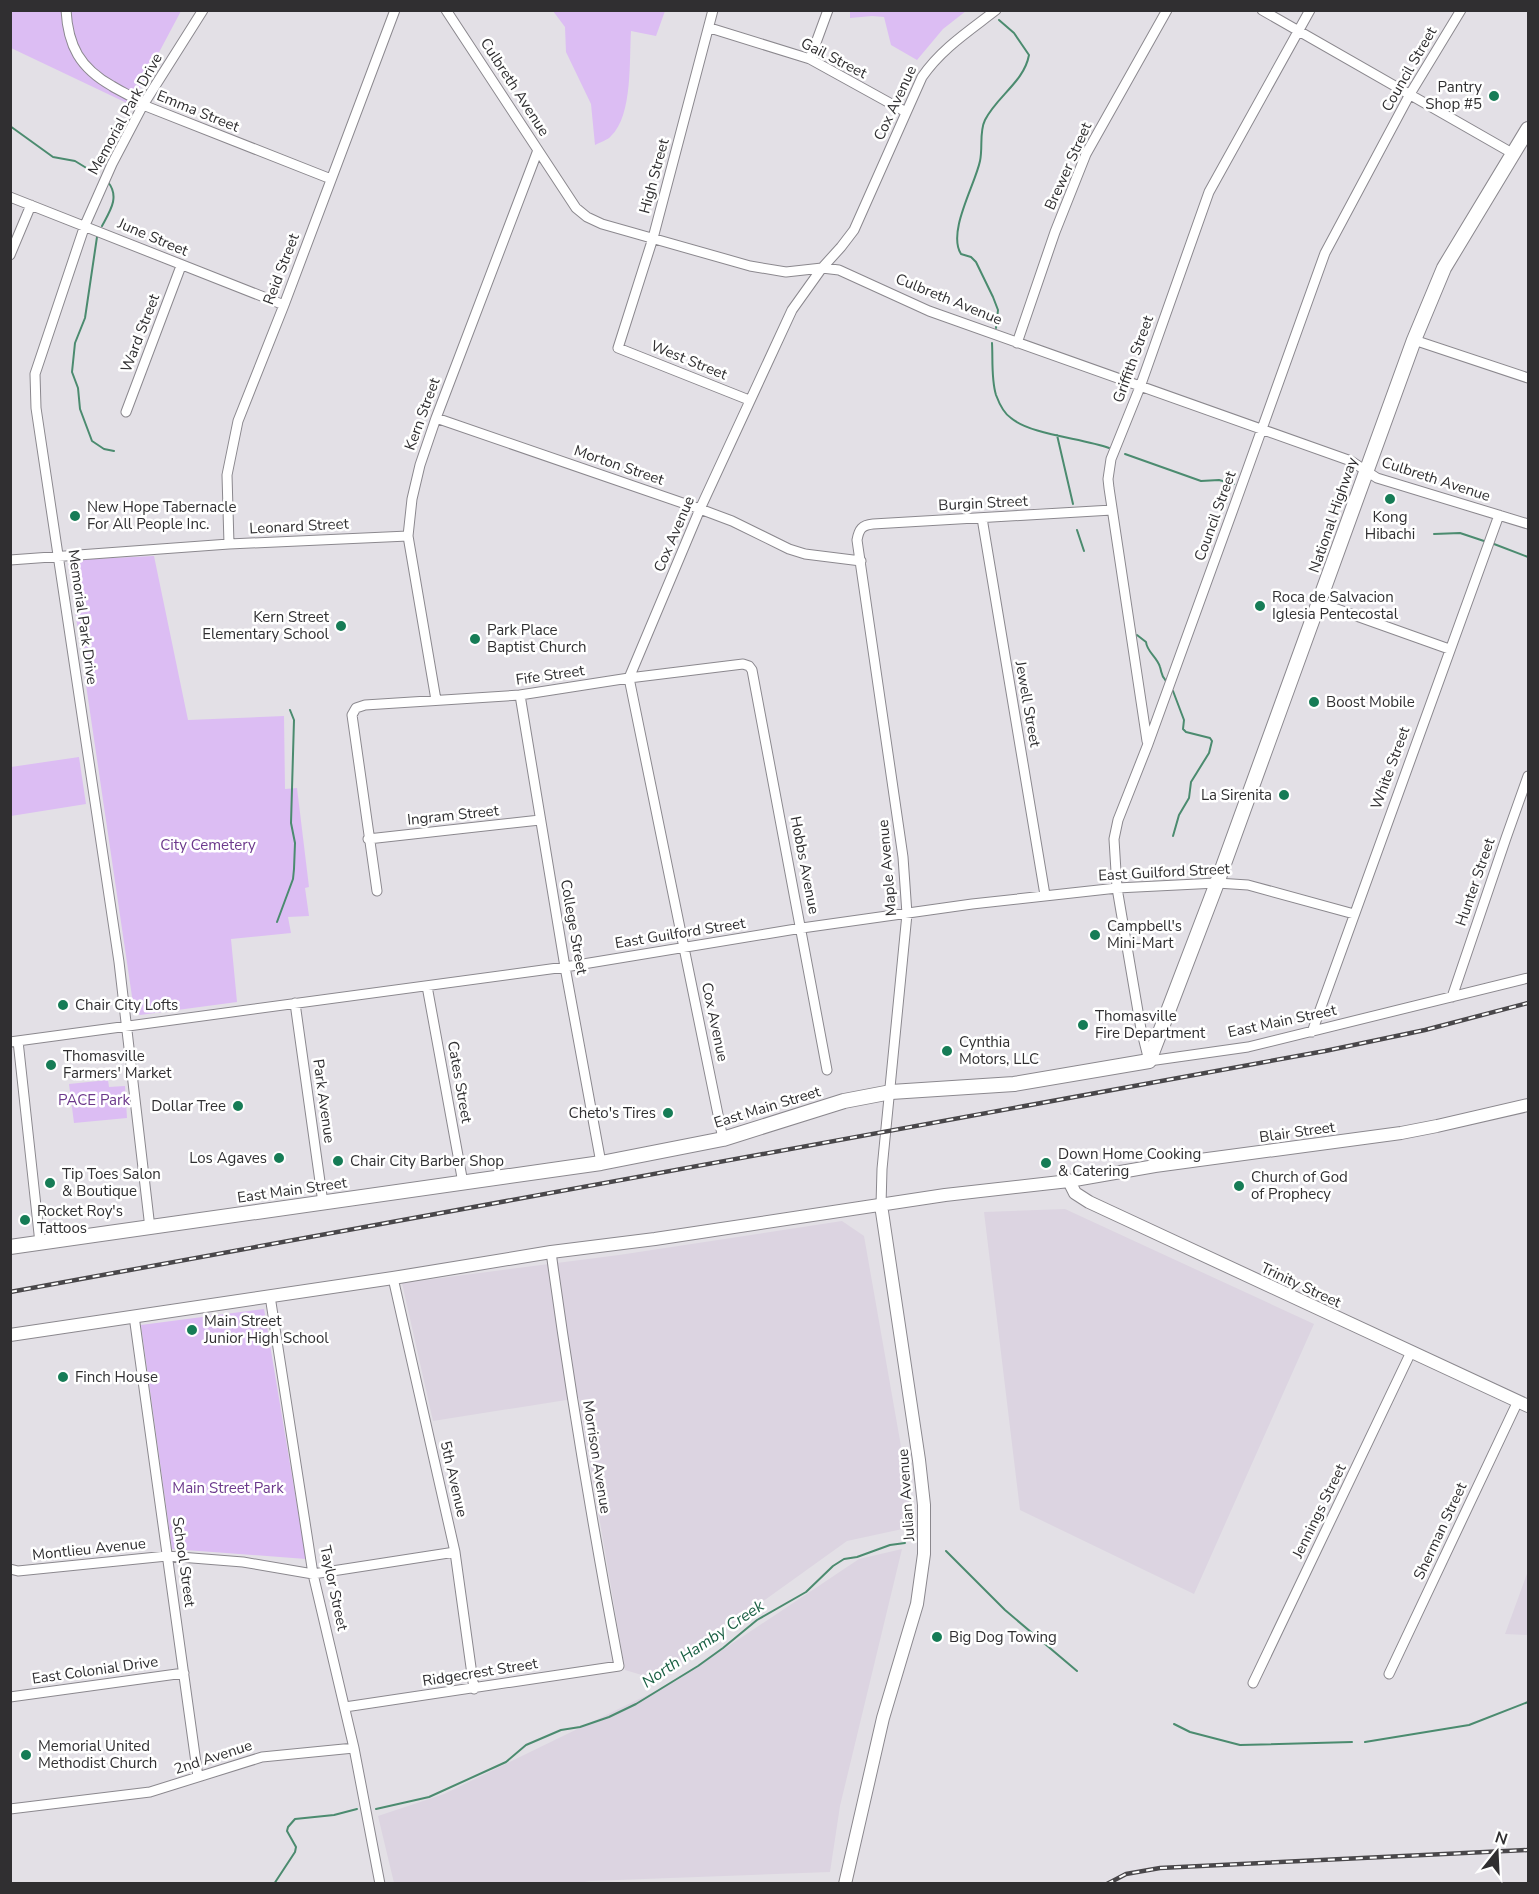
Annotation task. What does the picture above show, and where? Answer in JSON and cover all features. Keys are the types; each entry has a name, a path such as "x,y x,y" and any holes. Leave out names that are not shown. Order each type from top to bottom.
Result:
{"main road":[{"name":"National Highway","path":"1149,1061 1320,603 1414,340 1444,268 1528,129"},
{"name":"East Main Street","path":"10,1247 601,1163 723,1140 844,1101 891,1092 1014,1084 1149,1061"}],"street":[{"name":"Emma Street","path":"66,10 71,42 90,72 133,96 143,105 330,179"},
{"name":"Memorial Park Drive","path":"150,1228 119,962 36,408 35,374 85,225 112,164 143,105 202,10"},
{"name":"Reid Street","path":"229,544 227,475 238,421 395,10"},
{"name":"Culbreth Avenue","path":"446,10 576,208 602,225 767,270 786,272 822,267 839,270 929,311 1351,461 1377,478 1528,524"},
{"name":"High Street","path":"618,348 653,238 713,10"},
{"path":"810,59 828,10"},
{"name":"Cox Avenue","path":"723,1140 629,678 700,509 792,310 822,267 854,230 922,77 942,53 996,10"},
{"name":"Brewer Street","path":"1017,343 1055,232 1086,154 1167,10"},
{"path":"1262,10 1512,153"},
{"name":"Griffith Street","path":"1148,744 1112,510 1108,479 1111,459 1140,387 1209,192 1310,10"},
{"name":"Council Street","path":"1149,1061 1141,1029 1117,888 1114,839 1118,820 1148,744 1325,253 1410,94 1461,10"},
{"name":"Gail Street","path":"710,28 810,59 906,112"},
{"name":"Kern Street","path":"436,700 408,536 414,488 436,418 538,150"},
{"name":"June Street","path":"10,197 85,225 181,266 284,304"},
{"path":"10,255 31,205"},
{"name":"Ward Street","path":"126,412 181,266"},
{"path":"1414,340 1528,378"},
{"name":"West Street","path":"618,348 749,400"},
{"name":"Morton Street","path":"436,418 700,509 732,521 789,549 805,554 861,561"},
{"name":"Burgin Street","path":"859,531 865,525 873,524 1112,510"},
{"name":"White Street","path":"1312,1032 1499,515"},
{"name":"Jewell Street","path":"982,518 1045,895"},
{"name":"Maple Avenue","path":"859,531 857,540 903,857 907,914 882,1169 881,1205"},
{"name":"Leonard Street","path":"10,560 229,544 408,536"},
{"path":"1320,603 1449,649"},
{"name":"Fife Street","path":"368,839 352,715 356,708 365,705 520,695 629,678 743,664 749,666"},
{"name":"Hobbs Avenue","path":"749,666 752,670 802,928 827,1070"},
{"name":"College Street","path":"520,695 601,1163"},
{"name":"Hunter Street","path":"1452,997 1528,776"},
{"name":"Ingram Street","path":"368,839 540,820"},
{"path":"368,839 376,891"},
{"name":"East Guilford Street","path":"14,1041 566,967 802,928 1045,895 1117,888 1217,883 1248,885 1354,914"},
{"name":"East Main Street","path":"1149,1061 1248,1047 1528,978"},
{"name":"Cates Street","path":"427,986 463,1184"},
{"name":"Park Avenue","path":"295,1003 323,1203"},
{"path":"14,1041 40,1243"},
{"name":"Blair Street","path":"1069,1181 1155,1166 1401,1133 1528,1105"},
{"path":"10,1335 551,1252 978,1191 1069,1181"},
{"name":"Trinity Street","path":"1069,1181 1075,1192 1089,1202 1523,1404"},
{"name":"Julian Avenue","path":"845,1884 883,1718 917,1604 924,1554 924,1505 920,1460 881,1205"},
{"name":"Morrison Avenue","path":"551,1252 566,1364 591,1518 619,1666"},
{"name":"5th Avenue","path":"393,1278 455,1552 474,1689"},
{"name":"Taylor Street","path":"270,1296 313,1574 354,1748 380,1884"},
{"name":"School Street","path":"134,1316 198,1777"},
{"name":"Jennings Street","path":"1253,1683 1411,1352"},
{"name":"Sherman Street","path":"1389,1674 1523,1404"},
{"name":"Montlieu Avenue","path":"11,1569 18,1571 168,1556 243,1562 313,1574 455,1552"},
{"name":"Ridgecrest Street","path":"345,1707 619,1666"},
{"name":"East Colonial Drive","path":"10,1697 184,1673"},
{"name":"2nd Avenue","path":"10,1809 150,1792 262,1757 354,1748"}],"shaded area":[{"path":"1065,1209 1314,1324 1194,1594 1020,1510 984,1212"},
{"path":"842,1221 864,1236 902,1452 911,1514 907,1528 847,1541 655,1679 625,1670 579,1398 433,1421 402,1283 619,1255"},
{"path":"902,1549 840,1806 830,1872 591,1881 571,1884 394,1883 378,1816 444,1794 676,1681 859,1559"},
{"path":"1528,1571 1528,1635 1505,1634"}],"green space":[{"path":"850,10 966,11 943,29 917,60 891,45 884,17 850,18"},
{"path":"10,11 181,11 131,105 11,48"},
{"path":"553,11 665,11 656,36 631,31 629,86 623,115 611,136 595,145 591,104 566,52 565,27"},
{"name":"City Cemetery","path":"154,556 188,720 284,716 285,789 297,788 309,887 305,888 309,916 288,917 291,933 231,939 237,1002 140,1015 134,1010 68,563 71,560"},
{"path":"79,757 86,804 11,816 11,767"},
{"name":"PACE Park","path":"108,1080 109,1087 125,1086 127,1118 74,1123 69,1084"},
{"name":"Main Street Park","path":"264,1309 306,1559 172,1549 141,1325"}],"waterway":[{"path":"996,328 998,310 993,297 976,262 971,257 961,254 957,234 963,208 980,161 985,120 1022,73 1029,55 1014,33 999,20"},
{"path":"10,126 53,157 75,161 93,172"},
{"path":"102,226 111,209 113,199 112,188 108,182"},
{"path":"97,237 85,318 75,343 72,372 78,388 80,409 92,441 104,449 114,451"},
{"path":"992,343 994,389 1008,416 1031,428 1109,448"},
{"path":"1057,435 1073,504"},
{"path":"1125,454 1201,481 1219,480 1234,484"},
{"path":"1077,530 1084,551"},
{"path":"1434,534 1460,533 1484,541"},
{"path":"1494,544 1528,557"},
{"path":"1137,635 1146,642 1148,649 1159,663 1162,676 1166,681"},
{"path":"1173,691 1184,720 1183,729 1186,732 1210,738 1212,741 1209,753 1191,782 1189,798 1179,815 1173,836"},
{"path":"277,922 293,879 294,869 295,843 291,823 294,720 290,710"},
{"name":"North Hamby Creek","path":"376,1809 429,1797 506,1762 526,1745 561,1730 580,1727 609,1717 636,1704 698,1666 757,1620 806,1592 833,1566 844,1559 857,1557 890,1545 905,1543"},
{"name":"North Hamby Creek","path":"946,1551 1005,1610 1077,1671"},
{"name":"North Hamby Creek","path":"1365,1742 1469,1725 1528,1702"},
{"name":"North Hamby Creek","path":"1174,1724 1190,1732 1240,1745 1352,1742"},
{"name":"North Hamby Creek","path":"274,1884 295,1852 296,1847 287,1831 295,1819 334,1815 357,1809"}],"railway":[{"path":"10,1292 1325,1051 1425,1030 1528,1003"},
{"path":"1107,1884 1126,1874 1160,1868 1528,1850"}],"place":[{"name":"Pantry Shop #5","path":"1494,96"},
{"name":"Kong Hibachi","path":"1390,499"},
{"name":"New Hope Tabernacle For All People Inc.","path":"75,516"},
{"name":"Roca de Salvacion Iglesia Pentecostal","path":"1260,606"},
{"name":"Kern Street Elementary School","path":"341,626"},
{"name":"Park Place Baptist Church","path":"475,639"},
{"name":"Boost Mobile","path":"1314,702"},
{"name":"La Sirenita","path":"1284,795"},
{"name":"Campbell's Mini-Mart","path":"1095,935"},
{"name":"Chair City Lofts","path":"63,1005"},
{"name":"Thomasville Fire Department","path":"1083,1025"},
{"name":"Cynthia Motors, LLC","path":"947,1051"},
{"name":"Thomasville Farmers' Market","path":"51,1065"},
{"name":"Dollar Tree","path":"238,1106"},
{"name":"Cheto's Tires","path":"668,1113"},
{"name":"Los Agaves","path":"279,1158"},
{"name":"Chair City Barber Shop","path":"338,1161"},
{"name":"Down Home Cooking & Catering","path":"1046,1163"},
{"name":"Tip Toes Salon & Boutique","path":"50,1183"},
{"name":"Church of God of Prophecy","path":"1239,1186"},
{"name":"Rocket Roy's Tattoos","path":"25,1220"},
{"name":"Main Street Junior High School","path":"192,1330"},
{"name":"Finch House","path":"63,1377"},
{"name":"Big Dog Towing","path":"937,1637"},
{"name":"Memorial United Methodist Church","path":"26,1755"}]}
